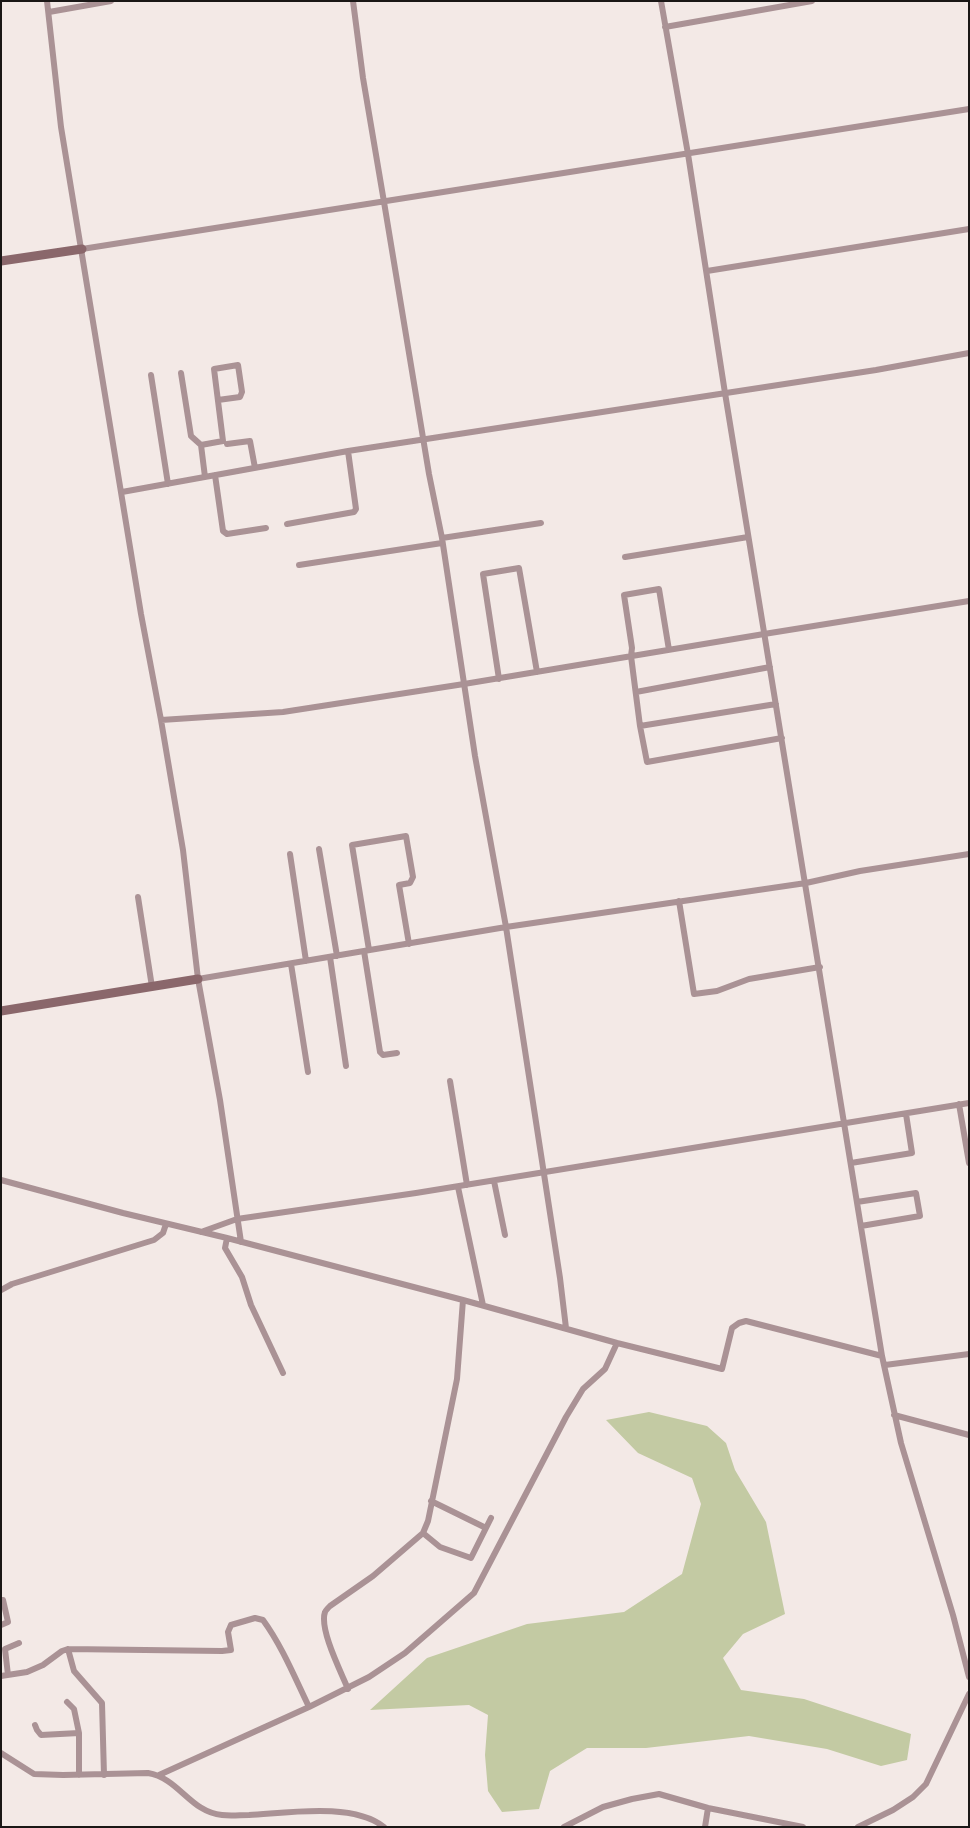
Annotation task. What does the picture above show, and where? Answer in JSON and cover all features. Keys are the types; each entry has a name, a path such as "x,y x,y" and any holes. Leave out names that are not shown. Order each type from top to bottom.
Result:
{"street":[{"path":"47,1 61,127 141,614 183,850 198,979 220,1100 241,1242"},
{"path":"49,12 110,1"},
{"path":"353,1 363,78 506,927 566,1328"},
{"path":"661,1 688,154 748,537 820,967 882,1356 894,1415 953,1615 969,1677"},
{"path":"665,27 812,1"},
{"path":"1,262 969,109"},
{"path":"707,271 969,229"},
{"path":"122,492 348,451 876,370 969,353"},
{"path":"201,445 223,441 214,369 238,364 242,392 240,397 218,400"},
{"path":"181,373 190,436 201,445 205,477"},
{"path":"150,375 168,484"},
{"path":"227,444 250,441 255,468"},
{"path":"287,524 354,512 356,508 348,451"},
{"path":"215,475 223,531 227,534 266,528"},
{"path":"299,565 541,523"},
{"path":"624,557 748,537"},
{"path":"499,678 483,574 501,571 520,568 537,672"},
{"path":"669,650 659,589 624,595 632,648 631,656 640,726 648,762 782,738"},
{"path":"161,720 283,712 969,602"},
{"path":"636,692 770,667"},
{"path":"640,726 776,704"},
{"path":"397,1053 383,1055 380,1052 352,845 406,836 413,877 410,883 399,885 409,944"},
{"path":"319,849 346,1066"},
{"path":"290,854 306,961"},
{"path":"1,1011 506,927 806,883 860,871 969,854"},
{"path":"138,896 152,987"},
{"path":"679,901 694,994 717,991 749,979 820,967"},
{"path":"291,964 308,1072"},
{"path":"450,1080 467,1185"},
{"path":"200,1232 237,1219 494,1181 969,1103"},
{"path":"959,1104 969,1163"},
{"path":"851,1163 912,1153 906,1114"},
{"path":"1,1180 722,1369 732,1328 746,1321 882,1356"},
{"path":"494,1181 505,1235"},
{"path":"458,1186 483,1305"},
{"path":"857,1202 916,1193 920,1216 861,1226"},
{"path":"1,1290 12,1284 154,1240 163,1233 166,1224"},
{"path":"226,1238 225,1248 242,1277 251,1305 283,1373"},
{"path":"348,1689 328,1641 324,1624 325,1612 330,1606 373,1576 422,1533 428,1521 457,1379 463,1300"},
{"path":"159,1775 348,1689 405,1653 474,1594 566,1417 583,1390 605,1369 617,1343"},
{"path":"885,1365 969,1354"},
{"path":"894,1415 969,1435"},
{"path":"431,1502 486,1528"},
{"path":"422,1533 440,1547 471,1558 491,1518"},
{"path":"1,1625 8,1622 3,1600"},
{"path":"18,1643 5,1649 5,1676 27,1672 43,1665 62,1651 68,1649 231,1650 228,1632 231,1625 255,1618 263,1620 280,1647 310,1707"},
{"path":"68,1649 74,1671 102,1703 104,1775"},
{"path":"858,1827 893,1810 913,1797 926,1784 969,1694"},
{"path":"66,1702 74,1710 79,1733 79,1775"},
{"path":"35,1725 41,1735 79,1733"},
{"path":"1,1753 34,1774 104,1775 148,1773 159,1775 168,1780 198,1807 206,1812 223,1816 323,1812 348,1813 366,1816 384,1827"},
{"path":"564,1827 603,1807 648,1795 659,1794 708,1808 802,1827"},
{"path":"705,1827 708,1808"}],"green space":[{"path":"649,1412 707,1426 726,1443 735,1470 766,1522 785,1614 743,1634 723,1658 741,1690 804,1699 911,1734 907,1760 881,1766 827,1749 749,1736 646,1748 587,1748 550,1771 539,1809 502,1812 488,1791 485,1755 488,1715 469,1705 370,1710 427,1658 527,1624 624,1612 682,1574 701,1504 692,1478 638,1453 606,1420"}]}
